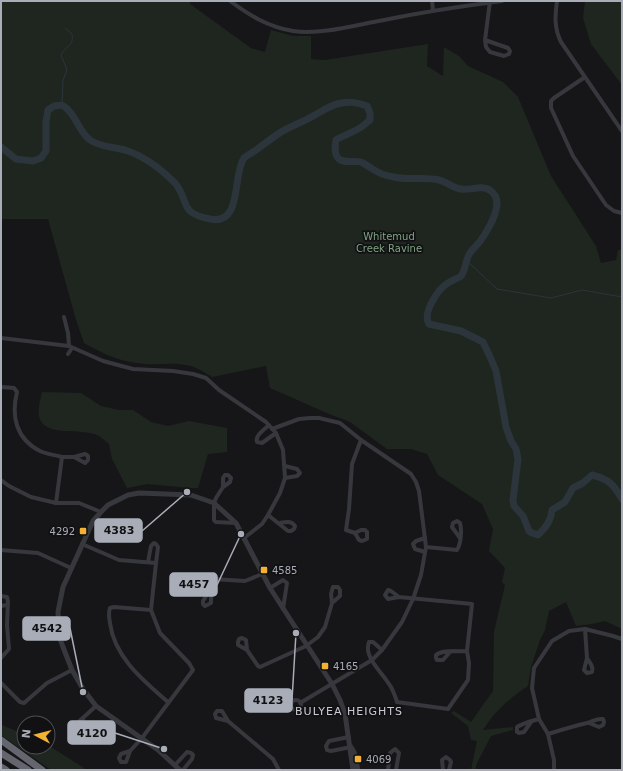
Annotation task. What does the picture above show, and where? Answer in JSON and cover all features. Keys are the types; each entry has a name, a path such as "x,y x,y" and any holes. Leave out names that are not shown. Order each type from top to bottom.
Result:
{"highway":[{"path":"1,740 42,770"},
{"path":"1,752 28,770"},
{"path":"1,766 6,770"}],"street":[{"path":"230,1 259,20 288,30 300,31 326,30 434,10 502,1"},
{"path":"432,1 434,10"},
{"path":"557,1 555,20 561,42 622,131"},
{"path":"485,40 508,48 510,51 509,54 504,56 490,52 486,47 485,40 490,2"},
{"path":"585,77 552,100 552,110 573,156 606,205 614,211 622,214"},
{"path":"64,317 70,347 68,354"},
{"path":"1,338 70,347 103,361 133,369 173,371 193,374 206,378 269,426 274,431 283,450 285,478 280,493 262,524 244,538"},
{"path":"1,387 14,388 17,392 14,404 15,417 23,438 41,452 62,457 74,457"},
{"path":"269,426 258,435 256,438 257,442 262,443 274,431 299,419 319,418 340,423 361,440 410,474 416,482 425,538 425,550 421,575 413,599 402,622 382,650 372,660 300,703"},
{"path":"355,533 346,530 352,464 361,440"},
{"path":"56,503 62,457"},
{"path":"285,466 297,469 300,473 298,476 285,478"},
{"path":"1,480 9,486 31,496 56,503 79,503 101,512"},
{"path":"223,487 214,503 213,518 215,521 236,523"},
{"path":"180,770 158,750 96,706 83,689 72,670 59,636 58,612 63,587 94,521 101,512 119,499 128,495 139,493 191,495 214,503 236,523 270,588 306,646 332,684 340,700 345,714 353,770"},
{"path":"268,515 279,523"},
{"path":"425,538 416,540 413,544 415,549 457,550 460,538"},
{"path":"130,751 142,738 193,670 189,663 160,633 151,610 158,547 154,543 151,546 148,562"},
{"path":"82,544 119,560 156,563"},
{"path":"1,550 38,553 71,568"},
{"path":"210,590 213,579 244,581 262,574"},
{"path":"270,588 283,580 287,583 283,609"},
{"path":"1,596 8,599 7,625 9,650 1,658"},
{"path":"382,650 374,642 369,642 368,647 372,660 390,685 397,702 448,709 468,680 469,663 467,651 472,604 399,597"},
{"path":"247,650 260,667 306,646 318,637 325,627 332,603"},
{"path":"1,606 7,605"},
{"path":"151,610 110,608 111,631 120,654 144,681 168,702"},
{"path":"554,770 554,760 548,734 539,719 532,688 534,668 552,641 569,631 585,629 622,639"},
{"path":"585,629 587,658"},
{"path":"450,652 467,651"},
{"path":"1,683 20,702 24,703 47,683 72,670"},
{"path":"83,718 96,706"},
{"path":"530,722 539,719"},
{"path":"228,721 273,759 279,770"},
{"path":"548,734 580,724 589,723"},
{"path":"348,737 329,742 326,746 327,750 331,751 350,747"},
{"path":"350,747 354,752 358,770"},
{"path":"388,770 390,753 394,749 399,754 396,770"},
{"path":"175,765 187,752 191,753 193,755 192,759 183,770"},
{"path":"443,770 442,760 446,757 451,762 448,770"}],"green space":[{"name":"Whitemud Creek Ravine","path":"1,1 190,1 190,4 251,48 265,52 271,30 293,36 311,36 311,59 325,60 428,44 427,66 443,76 444,47 459,56 468,66 503,82 518,97 551,176 596,246 601,263 616,260 618,250 622,250 622,629 605,621 576,626 566,602 549,611 545,630 531,667 528,686 503,705 483,730 513,727 513,730 491,736 475,770 471,770 477,741 471,740 468,726 451,713 454,711 471,722 493,691 494,632 505,585 502,582 505,568 489,551 493,529 482,504 438,475 427,454 411,449 387,449 350,422 270,388 266,366 212,377 189,366 176,364 146,364 121,360 84,343 76,320 48,219 1,219"},
{"path":"585,1 622,1 622,85 591,44 583,18"},
{"path":"42,392 81,393 101,406 119,410 133,410 151,422 168,426 189,421 227,428 227,452 208,454 198,488 147,484 127,488 112,459 109,444 96,434 56,430 43,424 39,417"},
{"path":"1,724 16,731 16,746 1,735"},
{"path":"56,750 87,770 51,770 30,755 56,755"}],"waterway":[{"path":"62,105 63,80 67,70 61,55 72,41 72,34 65,28"},
{"path":"1,147 16,159 33,161 41,158 46,151 46,122 48,110 54,106 62,105 67,108 90,140 103,145 125,150 145,159 175,183 189,210 210,219 220,219 228,215 232,207 235,198 240,166 245,157 281,132 331,106 348,102 367,106 370,113 370,120 358,129 336,140 335,152 340,160 361,162 379,173 391,177 405,179 433,179 461,189 484,188 491,191 495,196 497,208 492,222 480,242 468,256 461,276 440,290 429,308 427,319 429,324 461,331 483,342 496,371 506,427 511,441 516,449 518,459 513,500 514,506 523,516 529,531 538,535 548,524 552,510 565,502 573,488 583,483 592,475 603,478 610,483 622,499"},
{"path":"466,260 497,289 551,298 582,290 622,297"}],"place":[{"name":"4383","path":"187,492"},
{"name":"4292","path":"83,531"},
{"name":"4457","path":"241,534"},
{"name":"4585","path":"264,570"},
{"name":"4123","path":"296,633"},
{"name":"4165","path":"325,666"},
{"name":"4542","path":"83,692"},
{"name":"4120","path":"164,749"},
{"name":"4069","path":"358,759"}],"district":[{"name":"BULYEA HEIGHTS","path":"349,711"}]}
